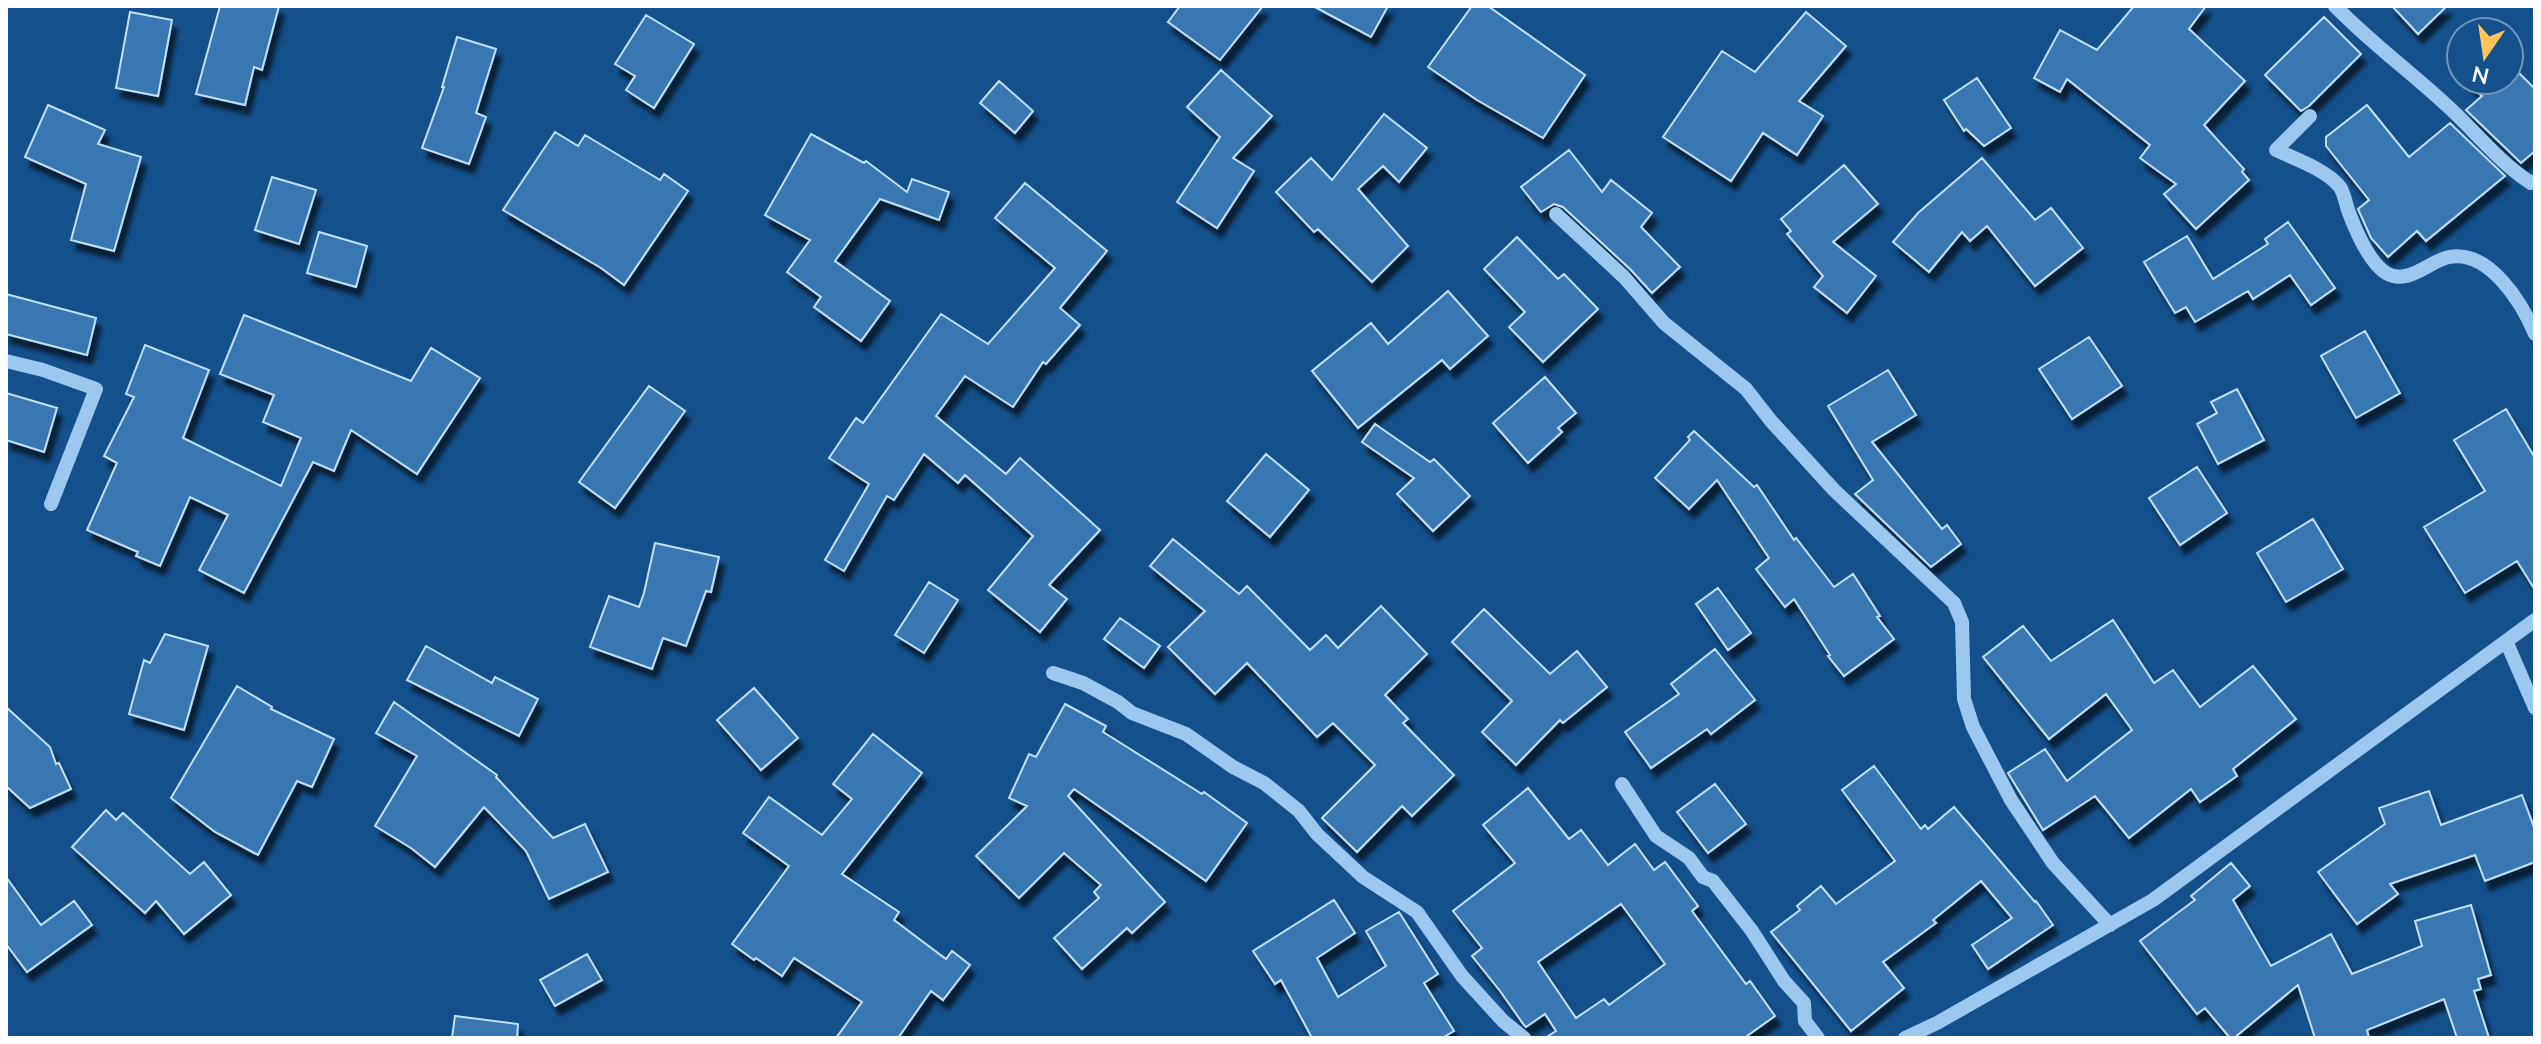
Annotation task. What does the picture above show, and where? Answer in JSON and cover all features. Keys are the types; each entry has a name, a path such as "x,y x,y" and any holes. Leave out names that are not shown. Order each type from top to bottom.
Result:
{"street":[{"path":"2335,6 2445,103 2514,172 2531,183 2535,181"},
{"path":"2310,116 2276,150 2316,168 2340,188 2355,229 2376,264 2388,274 2403,276 2423,271 2446,257 2464,255 2481,262 2506,285 2528,317 2535,334"},
{"path":"1556,214 1624,277 1664,323 1746,389 1834,490 1954,603 1962,622 1964,699 1973,727 2011,800 2053,863 2110,925"},
{"path":"6,361 96,389 51,504"},
{"path":"1905,1038 1937,1023 2153,900 2535,620"},
{"path":"2506,641 2535,708"},
{"path":"1053,673 1083,683 1132,713 1186,734 1233,767 1264,783 1299,811 1317,834 1363,877 1417,912 1462,976 1503,1021 1524,1038"},
{"path":"1622,784 1656,836 1689,858 1703,877 1713,881 1752,931 1784,981 1804,1003 1805,1021 1818,1038"}],"building":[{"path":"220,6 279,6 262,70 254,67 245,105 196,94"},
{"path":"1180,6 1263,6 1220,60 1168,22"},
{"path":"1313,6 1388,6 1371,37"},
{"path":"1472,6 1488,6 1585,75 1543,138 1428,67"},
{"path":"2134,6 2206,6 2189,29 2245,81 2204,125 2244,169 2242,172 2249,180 2196,229 2164,194 2176,184 2140,158 2150,145 2067,79 2060,92 2034,78 2060,30 2097,50"},
{"path":"2392,6 2447,6 2418,34"},
{"path":"130,12 172,20 158,96 116,88"},
{"path":"1806,12 1846,46 1799,101 1823,116 1797,155 1763,133 1731,181 1663,137 1722,51 1755,72"},
{"path":"646,15 694,44 654,108 626,90 635,76 615,64"},
{"path":"2324,17 2361,54 2301,111 2265,75"},
{"path":"457,37 496,49 476,113 486,117 469,164 422,148 444,87"},
{"path":"1221,70 1272,116 1233,158 1254,171 1217,228 1177,202 1220,137 1187,107"},
{"path":"1977,78 2011,128 1984,146 1966,129 1964,131 1944,100"},
{"path":"2525,79 2535,89 2535,151 2521,163 2466,110 2482,96 2525,96"},
{"path":"999,81 1033,111 1015,133 980,103"},
{"path":"48,105 105,130 98,144 141,157 114,251 71,240 86,184 25,157"},
{"path":"2367,105 2409,157 2450,123 2505,176 2426,241 2417,231 2388,257 2371,238 2358,209 2369,200 2326,146 2326,137"},
{"path":"1384,114 1427,148 1399,182 1383,166 1358,189 1408,246 1372,282 1318,229 1314,232 1276,192 1311,158 1332,180"},
{"path":"555,132 578,146 585,135 660,180 664,174 688,191 624,285 503,210"},
{"path":"811,134 864,163 866,161 907,192 912,179 949,192 939,220 880,199 835,261 890,301 861,341 814,307 821,297 787,272 810,240 765,215"},
{"path":"1569,150 1602,192 1611,180 1652,213 1641,227 1680,267 1652,293 1563,207 1554,204 1541,212 1521,187"},
{"path":"1982,158 2035,220 2051,208 2083,248 2035,286 1987,226 1970,241 1962,232 1929,272 1893,242 1918,213"},
{"path":"1844,165 1878,204 1833,242 1876,276 1847,313 1814,287 1823,276 1787,234 1791,231 1781,219"},
{"path":"272,177 316,190 299,244 255,230"},
{"path":"1025,183 1107,251 1060,308 1080,325 1046,364 1043,362 1013,407 965,376 936,416 1006,474 1020,458 1100,530 1049,585 1067,599 1040,632 988,590 1033,536 965,475 958,483 924,454 894,500 887,496 844,571 825,560 869,484 829,458 856,418 863,423 941,314 988,344 1055,268 995,218"},
{"path":"2288,222 2335,288 2311,305 2290,275 2253,299 2248,291 2195,322 2186,307 2175,313 2144,262 2187,236 2213,279 2268,244 2265,239"},
{"path":"319,232 367,246 356,287 307,273"},
{"path":"1517,237 1558,279 1564,274 1598,309 1543,362 1509,327 1525,312 1484,269"},
{"path":"1448,291 1488,336 1450,369 1442,360 1358,428 1312,371 1371,323 1388,344"},
{"path":"6,294 96,318 87,355 6,334"},
{"path":"244,315 411,381 431,348 480,378 417,474 351,430 334,471 313,462 244,593 199,570 228,515 190,497 160,566 136,556 138,552 87,530 117,463 104,456 134,397 126,394 145,345 209,370 183,438 281,486 301,438 263,422 274,395 220,374"},
{"path":"2365,331 2400,393 2356,418 2321,356"},
{"path":"2089,337 2122,386 2072,419 2039,369"},
{"path":"1888,370 1916,415 1872,442 1942,529 1947,525 1961,544 1931,567 1855,494 1873,480 1828,406"},
{"path":"1545,377 1576,413 1558,428 1562,432 1528,463 1493,423"},
{"path":"649,386 685,411 615,508 579,482"},
{"path":"2237,389 2264,440 2218,464 2197,424 2217,413 2211,402"},
{"path":"6,393 57,408 44,452 6,440"},
{"path":"2506,409 2535,458 2535,590 2517,561 2465,593 2424,527 2485,491 2454,440"},
{"path":"1375,424 1430,462 1434,459 1470,496 1433,531 1397,494 1414,478 1362,442"},
{"path":"1694,431 1754,487 1757,485 1794,540 1796,538 1834,587 1853,574 1880,616 1877,617 1894,639 1844,676 1828,656 1794,599 1785,607 1756,569 1769,558 1717,480 1689,509 1655,478 1690,440 1688,437"},
{"path":"1266,454 1309,490 1270,537 1227,501"},
{"path":"2197,467 2227,513 2180,545 2149,498"},
{"path":"2313,519 2343,569 2286,602 2257,553"},
{"path":"1173,539 1239,594 1247,586 1310,650 1326,635 1338,648 1381,606 1427,654 1385,695 1408,719 1403,723 1454,775 1412,816 1402,806 1357,852 1322,818 1375,765 1333,723 1317,737 1247,663 1215,694 1168,647 1205,611 1150,566"},
{"path":"655,543 719,557 711,592 706,591 686,646 663,638 652,669 590,647 609,596 639,607"},
{"path":"929,582 958,600 924,653 895,635"},
{"path":"1718,588 1751,633 1728,650 1696,604"},
{"path":"1484,609 1550,674 1577,651 1607,687 1563,723 1560,720 1516,765 1482,732 1512,701 1452,642"},
{"path":"1120,618 1160,646 1144,668 1104,639"},
{"path":"2113,620 2154,683 2173,670 2200,707 2253,666 2296,719 2233,769 2237,776 2200,802 2191,789 2129,838 2095,796 2043,830 2008,773 2045,749 2067,781 2132,730 2106,694 2049,739 1983,657 2023,626 2051,661"},
{"path":"165,634 208,646 184,730 129,714 144,660 150,663"},
{"path":"426,646 492,683 495,677 538,699 519,736 407,680"},
{"path":"1715,649 1755,700 1711,734 1707,729 1651,768 1625,732 1679,694 1671,684"},
{"path":"237,686 271,709 334,739 312,787 297,781 258,855 215,832 171,798"},
{"path":"754,688 798,738 761,770 717,720"},
{"path":"394,702 497,775 553,838 585,824 608,872 549,899 526,851 484,807 435,867 375,826 417,756 376,733"},
{"path":"1065,704 1106,726 1103,732 1202,794 1204,792 1247,823 1206,881 1074,789 1068,796 1165,902 1132,933 1127,928 1082,969 1054,938 1099,898 1094,892 1101,885 1064,853 1019,898 976,856 1027,806 1009,798 1029,754 1036,757"},
{"path":"6,707 50,747 71,789 30,808 6,786"},
{"path":"873,734 922,773 842,874 899,912 894,920 946,959 952,951 970,965 943,1000 931,991 898,1038 836,1038 862,1002 794,958 782,976 732,944 789,866 743,833 769,797 822,835 852,799 833,784"},
{"path":"1874,766 1921,829 1925,825 1928,829 1954,807 2036,901 2053,925 1988,969 1972,945 2012,918 1981,881 1933,920 1936,923 1883,962 1904,988 1851,1031 1771,932 1800,910 1797,906 1821,886 1836,904 1895,861 1842,790"},
{"path":"1715,784 1746,824 1708,853 1677,812"},
{"path":"1528,788 1569,839 1581,830 1608,865 1635,844 1654,870 1665,862 1698,906 1692,911 1746,984 1750,981 1775,1016 1744,1038 1545,1038 1556,1031 1545,1014 1526,1027 1472,956 1482,948 1453,911 1515,863 1483,825","holes":["1621,904 1665,964 1609,1005 1604,999 1576,1018 1538,962"]},
{"path":"2429,791 2441,825 2522,795 2535,830 2535,862 2485,881 2475,855 2390,884 2398,894 2357,924 2318,872 2385,824 2379,808"},
{"path":"106,810 116,820 123,813 190,874 204,862 231,895 184,934 156,901 145,913 72,847"},
{"path":"2231,863 2250,886 2233,900 2271,966 2331,934 2352,974 2422,946 2415,921 2471,905 2491,975 2478,979 2481,989 2474,991 2489,1038 2457,1038 2444,999 2367,1030 2369,1038 2315,1038 2298,985 2234,1038 2230,1038 2205,1008 2197,1014 2140,941 2195,900 2191,896"},
{"path":"6,877 41,925 74,901 92,925 27,972 6,944"},
{"path":"1334,900 1355,933 1317,958 1338,997 1386,966 1366,931 1399,912 1438,974 1424,983 1454,1031 1442,1038 1312,1038 1281,980 1275,984 1253,951"},
{"path":"587,954 602,980 555,1006 540,980"},
{"path":"455,1016 518,1024 517,1038 452,1038"}]}
